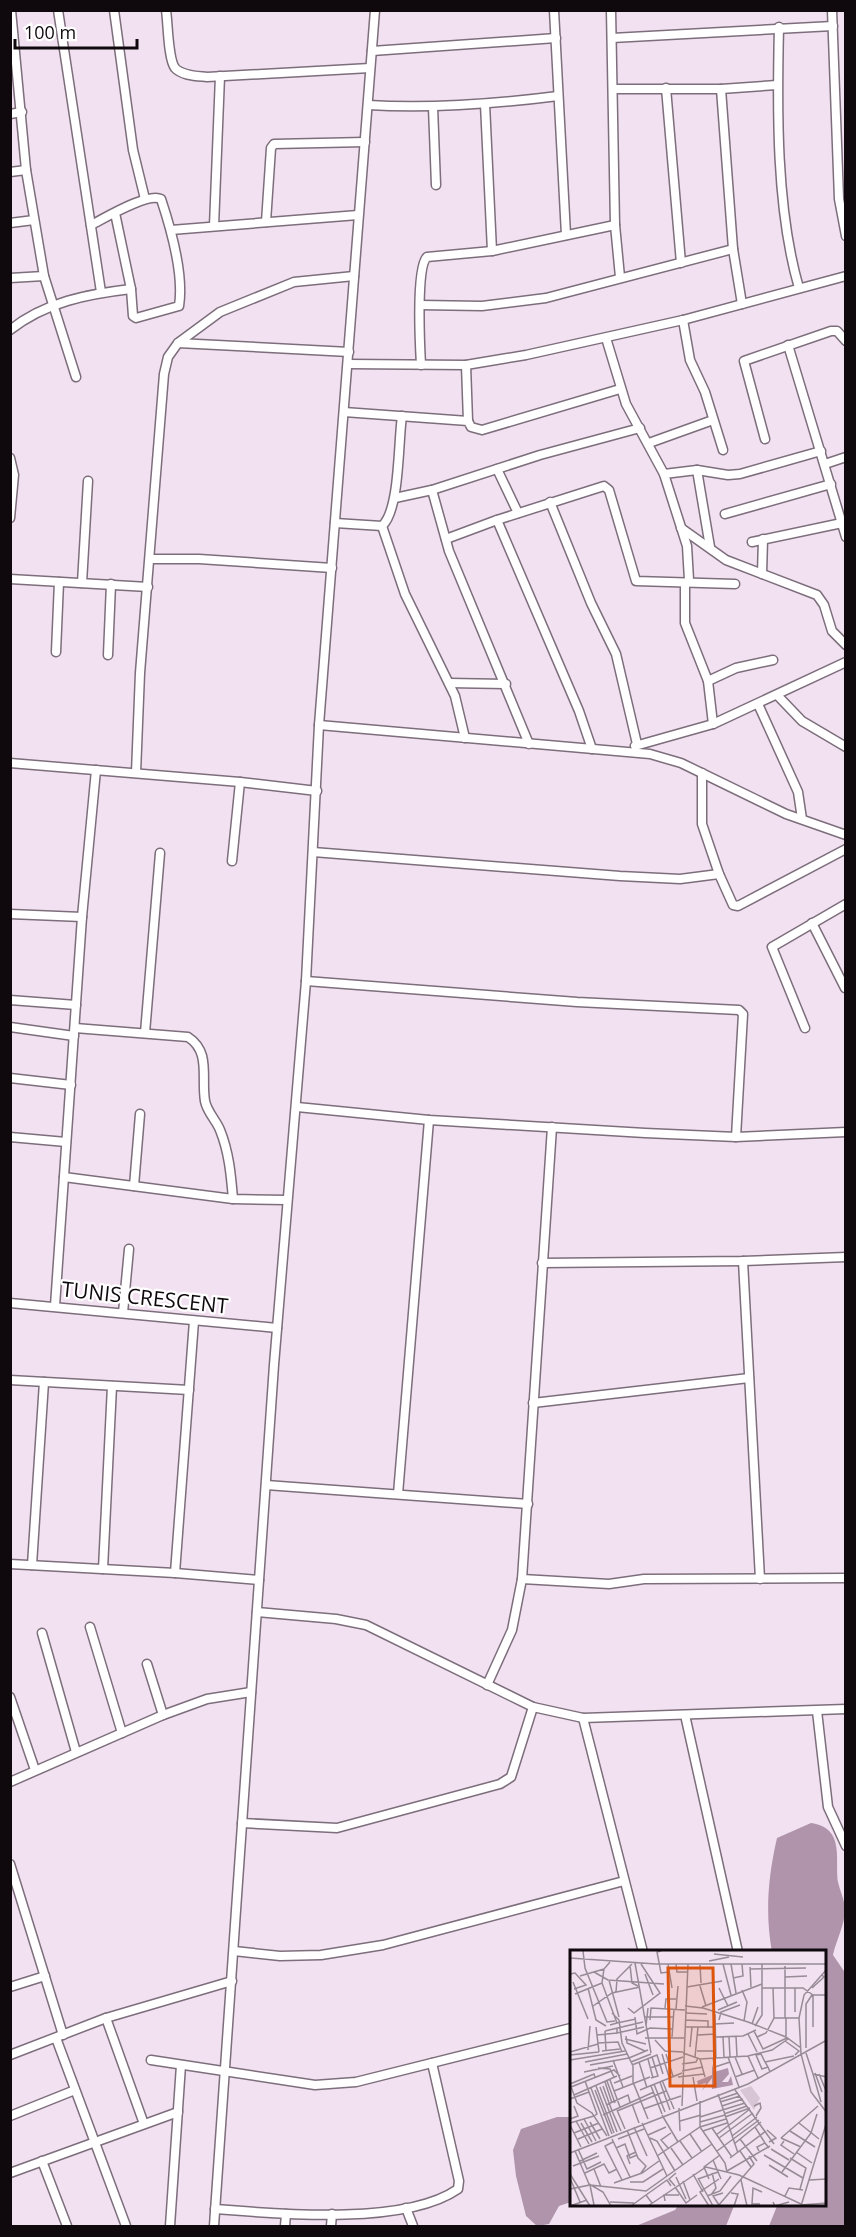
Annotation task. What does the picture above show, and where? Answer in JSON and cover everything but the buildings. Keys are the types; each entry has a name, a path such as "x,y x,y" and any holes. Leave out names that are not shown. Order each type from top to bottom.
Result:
{"street":[{"path":"11,10 13,64 22,112 26,170 34,220 44,276 76,377"},
{"path":"58,10 101,292"},
{"path":"114,10 133,150 145,199"},
{"path":"166,10 175,68 193,76 370,68"},
{"path":"214,2226 286,1200 297,1107 306,981 318,791 319,725 375,10"},
{"path":"554,10 567,235"},
{"path":"611,10 615,89 615,225 620,277"},
{"path":"832,10 835,136 846,236"},
{"path":"612,38 778,27 833,26"},
{"path":"778,27 777,85 785,224 799,288"},
{"path":"372,51 556,38"},
{"path":"214,226 220,76"},
{"path":"615,89 722,89 777,85"},
{"path":"666,88 681,263"},
{"path":"722,89 733,249 742,304"},
{"path":"368,105 433,107 558,96"},
{"path":"485,104 492,251"},
{"path":"433,107 436,185"},
{"path":"10,114 22,112"},
{"path":"835,136 846,136"},
{"path":"266,222 271,148 274,144 364,142"},
{"path":"10,172 26,170"},
{"path":"91,225 115,213 145,199 156,197 162,199 171,230 180,289 179,306 135,318 115,213"},
{"path":"171,230 358,215"},
{"path":"10,224 34,220"},
{"path":"422,364 420,305 422,264 426,257 492,251 615,225"},
{"path":"420,305 497,305 546,298 733,249"},
{"path":"10,278 44,276"},
{"path":"136,773 164,374 168,357 177,343 220,312 294,282 354,276"},
{"path":"348,364 466,365 606,338 683,320 846,276"},
{"path":"10,330 53,305 101,292 130,289"},
{"path":"683,320 690,360 705,392 723,450"},
{"path":"765,439 744,361 834,331 846,341"},
{"path":"606,338 620,389 664,474 687,546 689,580 685,584 685,623 708,681 713,724"},
{"path":"177,343 349,352"},
{"path":"789,345 831,484 842,511 842,523 846,537"},
{"path":"466,365 468,421 471,427 482,429 620,389"},
{"path":"344,412 468,421"},
{"path":"382,526 392,513 402,416"},
{"path":"649,442 713,420"},
{"path":"394,498 432,490 639,428"},
{"path":"664,474 697,470 728,475 740,474 822,451"},
{"path":"825,464 846,457"},
{"path":"10,458 14,475 10,518"},
{"path":"497,469 518,513"},
{"path":"697,470 710,547"},
{"path":"82,583 88,481"},
{"path":"725,514 831,484"},
{"path":"446,539 601,486 606,487 633,579 639,583 735,584"},
{"path":"432,490 446,539 529,744"},
{"path":"550,502 591,603 616,654 637,744"},
{"path":"497,520 575,701 592,749"},
{"path":"335,523 382,526"},
{"path":"752,542 842,523"},
{"path":"382,526 405,594 449,683 462,719 465,738"},
{"path":"681,528 726,560 820,598 832,632 846,645"},
{"path":"762,574 763,540"},
{"path":"150,558 332,568"},
{"path":"10,579 148,587"},
{"path":"56,652 59,582"},
{"path":"108,655 111,584"},
{"path":"708,681 736,668 772,660"},
{"path":"627,752 637,744 713,724 778,696 846,662"},
{"path":"449,683 506,684"},
{"path":"778,696 802,721 846,747"},
{"path":"758,704 798,792 802,819"},
{"path":"319,725 627,752 661,757 702,773 802,819 846,835"},
{"path":"10,763 240,782 318,791"},
{"path":"55,1306 82,917 96,770"},
{"path":"702,773 702,824 731,904 738,906 846,849"},
{"path":"232,861 240,782"},
{"path":"313,852 620,876 680,879 719,874"},
{"path":"146,1033 160,853"},
{"path":"805,1028 771,949 773,945 846,904"},
{"path":"10,914 82,917"},
{"path":"812,923 845,988"},
{"path":"306,981 566,1001 739,1010 743,1014 736,1137"},
{"path":"10,1000 76,1005"},
{"path":"10,1027 75,1032 146,1033 188,1037 198,1043 203,1053 205,1102 219,1128 230,1161 233,1199"},
{"path":"10,1078 71,1085"},
{"path":"297,1107 429,1120 736,1137 846,1132"},
{"path":"134,1186 140,1114"},
{"path":"398,1494 429,1120"},
{"path":"487,1685 512,1630 522,1579 552,1127"},
{"path":"10,1137 66,1142"},
{"path":"64,1177 233,1199 286,1200"},
{"path":"123,1313 129,1249"},
{"path":"542,1263 743,1262 846,1257"},
{"path":"743,1262 760,1579"},
{"name":"TUNIS CRESCENT","path":"10,1303 277,1328"},
{"path":"175,1572 194,1321"},
{"path":"533,1403 749,1378"},
{"path":"10,1380 189,1390"},
{"path":"32,1565 44,1382"},
{"path":"103,1569 112,1386"},
{"path":"266,1485 398,1494 457,1501 528,1504"},
{"path":"10,1564 175,1572 259,1580"},
{"path":"522,1579 609,1584 644,1580 846,1578"},
{"path":"257,1612 366,1624 533,1707 583,1718 846,1709"},
{"path":"90,1627 122,1733"},
{"path":"42,1633 76,1752"},
{"path":"147,1664 163,1715"},
{"path":"10,1782 163,1715 207,1699 251,1692"},
{"path":"10,1697 35,1770"},
{"path":"242,1822 337,1828 500,1784 511,1777 533,1707"},
{"path":"818,1711 828,1807 846,1846"},
{"path":"685,1715 738,1950"},
{"path":"583,1718 642,1950"},
{"path":"11,1870 45,1976 75,2090 126,2226"},
{"path":"234,1951 280,1956 321,1955 383,1945 624,1881"},
{"path":"10,1987 45,1976"},
{"path":"10,2055 106,2018 232,1981"},
{"path":"106,2018 144,2124"},
{"path":"151,2060 315,2085 356,2082 570,2028"},
{"path":"215,2209 286,2214 332,2214 406,2208 458,2189 459,2181 432,2063"},
{"path":"170,2226 181,2065"},
{"path":"10,2116 75,2090"},
{"path":"10,2173 178,2112"},
{"path":"42,2161 67,2226"},
{"path":"406,2208 413,2226"},
{"path":"285,2226 286,2214"},
{"path":"331,2226 332,2214"}],"shaded area":[{"path":"811,1823 829,1831 836,1845 838,1882 845,1907 844,1921 833,1955 846,1974 845,2226 769,2226 777,2207 826,2207 826,1950 772,1950 768,1909 771,1867 777,1838"},
{"path":"557,2117 570,2117 570,2202 559,2206 549,2224 537,2226 526,2216 516,2176 513,2150 521,2129"},
{"path":"677,2207 734,2207 726,2226 636,2226"}]}
